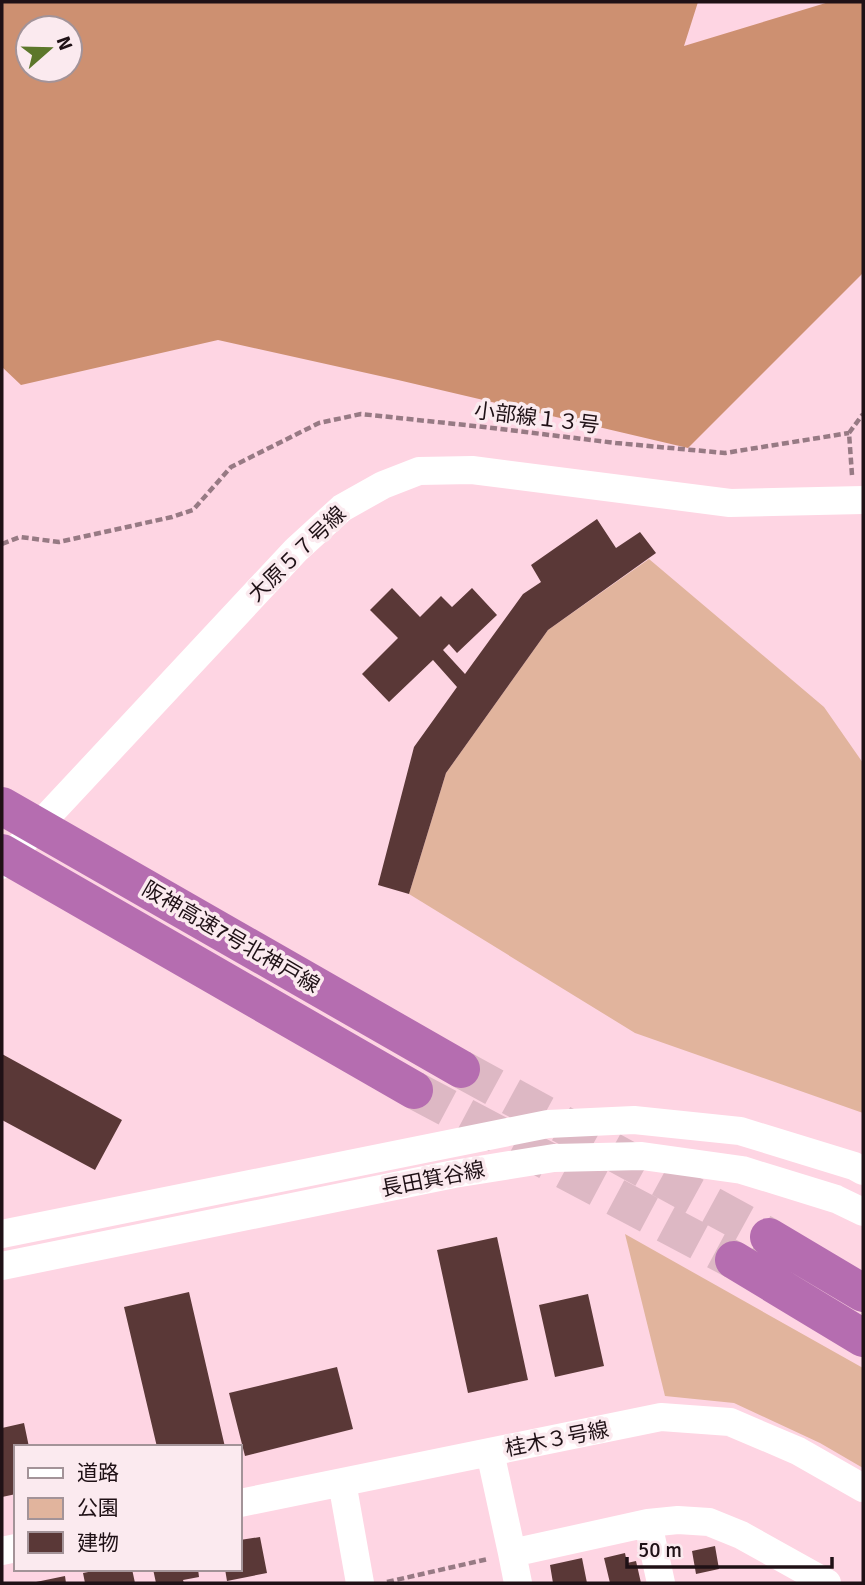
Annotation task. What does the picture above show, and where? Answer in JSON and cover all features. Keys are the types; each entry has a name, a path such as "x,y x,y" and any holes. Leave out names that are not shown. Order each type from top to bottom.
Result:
{"highway":[{"name":"阪神高速7号北神戸線","path":"2,806 461,1069"},
{"name":"阪神高速7号北神戸線","path":"2,853 414,1090"},
{"path":"769,1237 863,1293"},
{"path":"734,1260 863,1338"}],"street":[{"name":"大原５７号線","path":"2,865 296,550 342,508 383,485 419,471 472,470 730,503 859,500"},
{"name":"長田箕谷線","path":"2,1234 548,1124 634,1120 740,1131 863,1171"},
{"name":"長田箕谷線","path":"2,1266 440,1177 554,1158 642,1156 742,1170 836,1199 863,1212"},
{"name":"桂木３号線","path":"242,1503 661,1418 730,1422 798,1451 863,1488"},
{"path":"489,1452 518,1583"},
{"path":"342,1482 360,1583"},
{"path":"512,1553 649,1523 678,1520 709,1522 741,1535 827,1583"},
{"path":"649,1523 661,1583"}],"path":[{"name":"小部線１３号","path":"2,544 20,537 60,542 192,510 231,467 319,423 361,414 725,453 849,433"},
{"path":"859,500 849,433 863,414"},
{"path":"381,1583 512,1553"}],"green space":[{"path":"649,559 824,707 863,763 863,1113 635,1033 409,894 446,773 548,630"},
{"path":"625,1234 863,1368 863,1468 820,1443 734,1403 665,1396"}],"shaded area":[{"path":"2,2 698,2 684,46 829,2 863,2 863,273 688,448 218,340 21,385 2,367"}],"building":[{"path":"597,519 616,548 640,532 656,553 548,630 446,773 409,894 378,885 414,747 457,687 433,660 389,702 362,674 398,638 370,610 392,588 420,617 441,596 452,607 472,588 497,615 457,653 449,644 443,650 465,674 523,594 541,582 531,565"},
{"path":"2,1054 122,1120 95,1170 2,1120"},
{"path":"497,1237 528,1380 468,1393 437,1250"},
{"path":"189,1292 225,1445 157,1445 124,1307"},
{"path":"588,1294 604,1366 555,1377 539,1305"},
{"path":"337,1367 353,1429 245,1456 229,1393"},
{"path":"24,1423 29,1445 14,1445 14,1494 2,1497 2,1428"},
{"path":"260,1537 267,1573 227,1581 225,1571 242,1571 242,1540"},
{"path":"715,1546 719,1569 696,1574 692,1551"},
{"path":"625,1553 627,1563 636,1561 641,1583 610,1583 604,1558"},
{"path":"582,1558 587,1583 553,1583 550,1565"},
{"path":"132,1571 135,1583 85,1583 83,1573"},
{"path":"153,1571 198,1571 199,1577 183,1580 184,1583 156,1583"},
{"path":"65,1576 66,1583 36,1583 36,1582"}],"tunnel":[{"path":"461,1069 769,1237"},
{"path":"414,1090 734,1260"}]}
